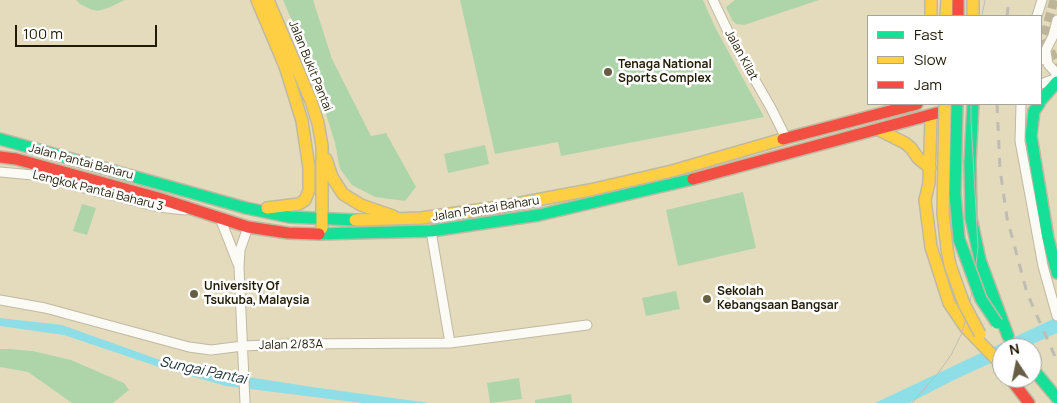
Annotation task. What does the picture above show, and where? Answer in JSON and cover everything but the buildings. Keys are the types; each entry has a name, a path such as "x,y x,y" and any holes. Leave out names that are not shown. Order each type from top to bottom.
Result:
{"main road":[{"name":"Jalan Bukit Pantai","path":"246,208 281,208 299,204 305,200 309,190 306,143 302,121 285,66 257,0"},
{"name":"Jalan Bukit Pantai","path":"268,0 312,101 318,123 322,146 322,234"},
{"path":"277,0 287,45"},
{"path":"931,0 931,15"},
{"path":"946,15 947,0"},
{"path":"958,0 958,15"},
{"path":"973,0 973,15"},
{"path":"1042,99 1057,80"},
{"path":"858,119 879,105"},
{"name":"Jalan Pantai Baharu","path":"2,140 246,208 289,217 323,220 401,219 422,218 499,207 590,190 672,171 786,138 913,105"},
{"path":"945,105 943,213 949,257 971,320 992,353"},
{"path":"958,105 955,194 959,239 981,299 1008,336"},
{"name":"Jalan Pantai Baharu","path":"0,157 16,159 158,198 248,227 288,233 322,234 431,231 539,215 594,203 678,183 877,129 931,109 965,105"},
{"path":"973,105 970,162 971,218 980,260 1008,336"},
{"path":"1037,105 1034,111 1031,136 1032,177 1057,273"},
{"path":"931,109 930,168 926,200 931,247 948,303 970,332 992,356"},
{"path":"877,129 911,148 918,158 930,168"},
{"path":"930,168 935,147 951,139 964,145 970,162"},
{"path":"322,146 332,177 343,194 361,205 401,219"},
{"path":"1042,380 1057,399 1048,403"},
{"path":"1018,388 1029,403"}],"street":[{"name":"Jalan Kilat","path":"713,0 732,40 786,138"},
{"path":"1037,15 1042,0"},
{"path":"1042,58 1057,20"},
{"path":"1046,52 1048,64 1057,74"},
{"path":"1042,84 1057,80"},
{"path":"1021,105 1020,141 1032,177 1043,266 1057,316"},
{"name":"Lengkok Pantai Baharu 3","path":"0,172 33,175 158,207 196,210"},
{"path":"220,218 239,267"},
{"path":"245,403 239,267 240,250 248,227"},
{"path":"431,231 450,343"},
{"name":"Jalan 2/83A","path":"0,300 44,308 190,347 211,350 243,346 450,343 587,325"}],"green space":[{"path":"76,0 125,0 97,11 80,4"},
{"path":"283,0 313,0 332,59 371,136 386,133 416,187 405,201 375,197 352,185 340,169 335,143 311,65"},
{"name":"Tenaga National Sports Complex","path":"460,0 703,0 715,27 764,117 561,156 558,142 495,154"},
{"path":"735,0 819,0 744,25 736,24 732,20 726,7"},
{"path":"485,145 489,164 448,173 444,154"},
{"path":"743,192 756,248 678,266 666,210"},
{"path":"82,204 96,208 87,235 73,231"},
{"path":"676,291 680,309 646,316 642,298"},
{"path":"0,349 33,351 71,360 124,383 129,390 113,403 72,403 28,372 0,367"},
{"path":"519,378 522,399 490,403 487,383"},
{"path":"571,394 572,403 535,403 535,400"}],"water":[{"path":"1057,317 1057,333 1042,340 1042,338 1013,338"},
{"name":"Sungai Pantai","path":"0,318 62,325 160,360 222,373 430,403 362,403 226,386 156,366 64,335 0,326"},
{"path":"992,348 992,363 909,403 875,403"}],"tunnel":[{"path":"1054,0 1044,37 1057,65"}],"tram line":[{"path":"982,15 985,0"},
{"path":"912,403 951,355 961,335 967,316 974,282 978,247 971,105"}],"railway":[{"path":"1007,15 1009,0"},
{"path":"997,105 1000,169 1007,218 1027,293 1057,361"}],"traffic: fast":[{"path":"1042,99 1057,82"},
{"path":"957,105 955,194 959,239 981,299 997,323"},
{"path":"973,105 970,162 971,218 980,260 1008,336"},
{"path":"1038,105 1034,111 1031,136 1048,238 1057,273"},
{"path":"0,139 246,208 289,217 355,220"},
{"path":"319,234 431,231 539,215 693,179"},
{"path":"1042,380 1057,398"}],"traffic: slow":[{"path":"257,0 285,66 302,121 309,168 309,190 305,200 299,204 267,208"},
{"path":"268,0 311,101 318,123 322,146 322,228"},
{"path":"931,0 931,15"},
{"path":"946,15 947,0"},
{"path":"973,0 973,15"},
{"path":"945,105 943,213 947,249 950,265 964,304 980,334"},
{"path":"931,115 929,183 925,200 931,247 949,303 966,328 992,355"},
{"path":"877,129 905,143 930,168"},
{"path":"355,220 421,218 499,207 590,190 672,171 783,139"},
{"path":"326,159 332,177 343,194 361,205 393,216"}],"traffic: jam":[{"path":"958,0 958,15"},
{"path":"783,139 913,105"},
{"path":"693,179 937,113"},
{"path":"0,157 16,159 158,198 248,227 288,233 319,234"},
{"path":"1018,388 1029,403"}],"place":[{"name":"Tenaga National Sports Complex","path":"608,72"},
{"name":"University Of Tsukuba, Malaysia","path":"194,294"},
{"name":"Sekolah Kebangsaan Bangsar","path":"707,299"}]}
